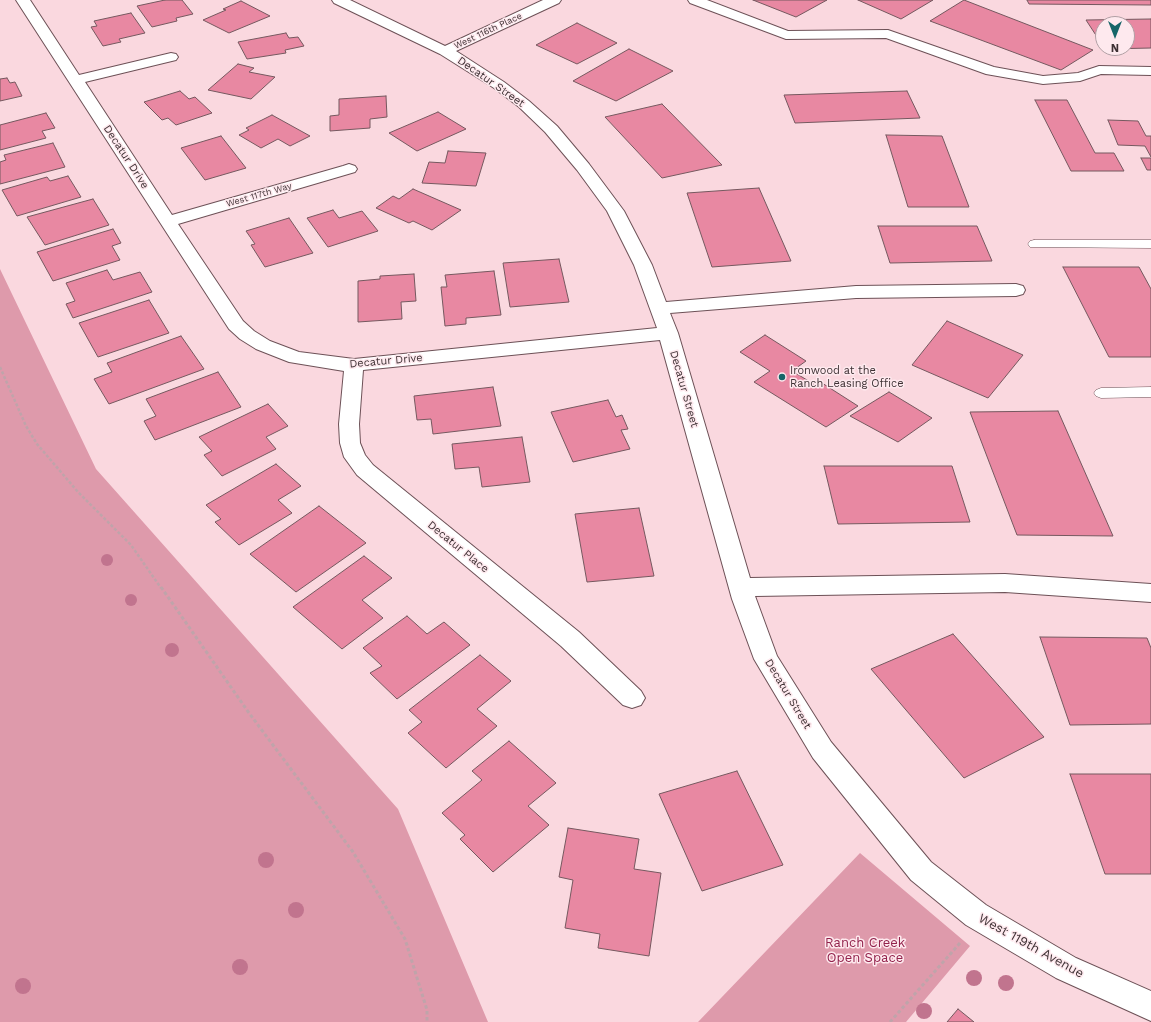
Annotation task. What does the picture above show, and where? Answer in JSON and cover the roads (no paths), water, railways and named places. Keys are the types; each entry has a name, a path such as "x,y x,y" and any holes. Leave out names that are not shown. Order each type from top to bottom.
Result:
{"street":[{"name":"Decatur Drive","path":"24,0 236,324 247,335 263,345 296,358 354,365 668,333"},
{"name":"Decatur Street","path":"339,0 445,51 498,85 524,104 551,129 583,167 616,211 643,265 668,333 741,587 766,659 822,750 921,871"},
{"name":"West 116th Place","path":"445,51 554,0"},
{"path":"695,0 786,35 888,34 991,71 1043,80 1080,76 1099,70 1151,71"},
{"path":"76,80 171,57"},
{"name":"West 117th Way","path":"169,221 349,168"},
{"path":"659,308 856,292 1016,290"},
{"name":"Decatur Place","path":"354,365 349,424 350,443 355,458 365,470 570,639 632,698"},
{"path":"741,587 1005,583 1151,593"},
{"name":"West 119th Avenue","path":"921,871 976,915 1066,968 1151,1006"}],"lane":[{"path":"1034,244 1151,244"},
{"path":"1101,393 1151,392"}],"place":[{"name":"Ironwood at the Ranch Leasing Office","path":"782,377"}],"park label":[{"name":"Ranch Creek Open Space","path":"865,950"}]}
